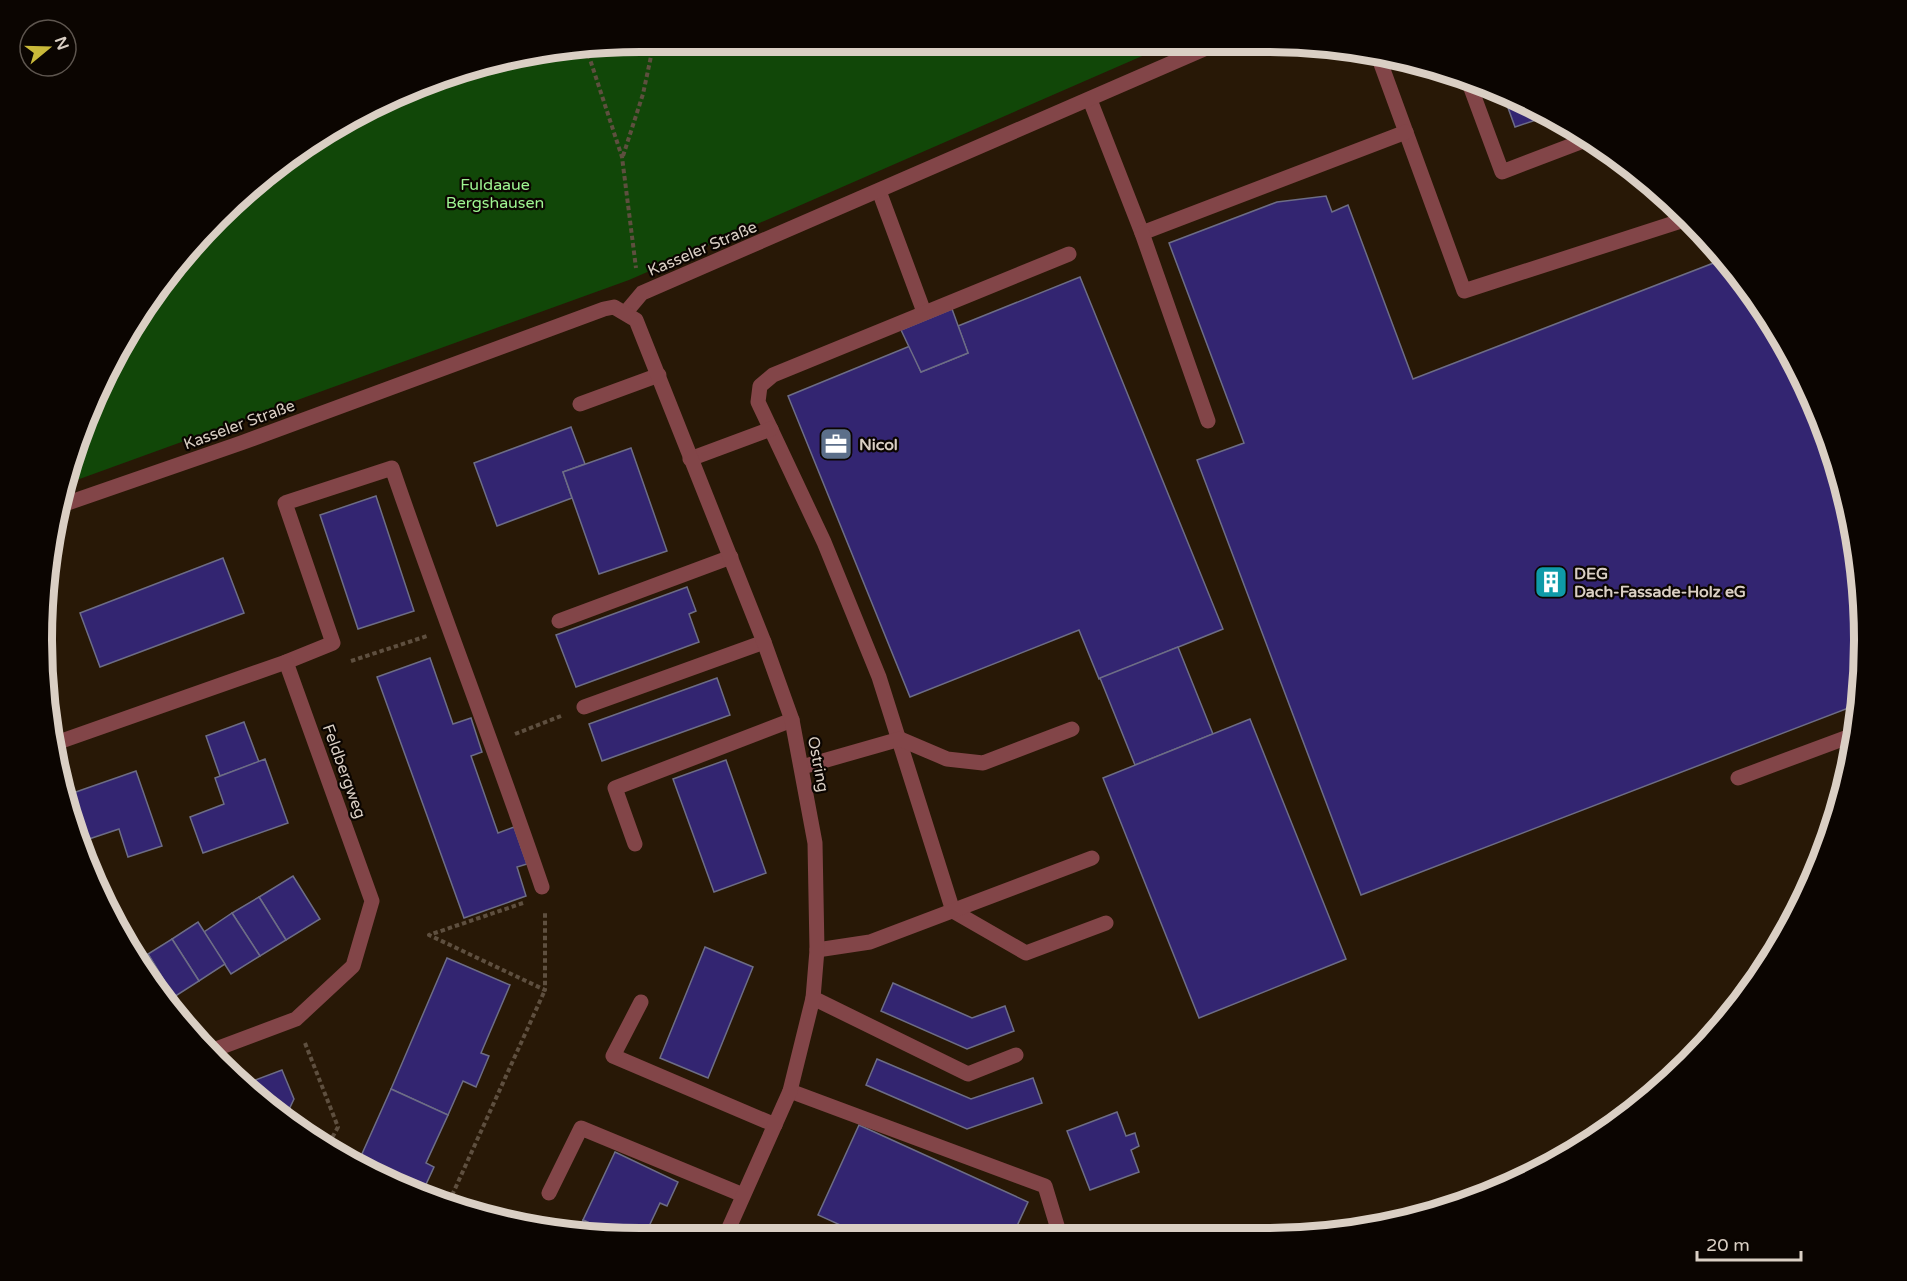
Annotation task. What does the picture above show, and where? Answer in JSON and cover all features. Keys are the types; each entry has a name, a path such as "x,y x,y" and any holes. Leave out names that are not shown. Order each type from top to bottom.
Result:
{"street":[{"name":"Kasseler Straße","path":"70,502 241,443 604,309 614,307 626,312 642,293 1198,52"},
{"path":"1381,64 1464,291 1679,222"},
{"path":"1471,90 1502,172 1579,143"},
{"path":"1090,100 1142,233 1208,421"},
{"path":"1142,233 1406,132"},
{"path":"879,191 924,312"},
{"path":"1069,254 773,375 760,386 758,402 824,542 879,678 953,911 1026,953 1106,923"},
{"name":"Ostring","path":"626,312 636,320 643,332 690,459 764,642 792,720 815,843 817,950 813,998 790,1091 729,1228"},
{"path":"580,404 659,375"},
{"path":"690,459 771,429"},
{"path":"62,741 286,662 333,643 285,503 392,468 447,629 493,742 543,891"},
{"path":"559,621 731,557"},
{"path":"584,707 764,642"},
{"name":"Feldbergweg","path":"218,1048 296,1018 353,966 372,901 286,662"},
{"path":"635,844 615,788 792,720"},
{"path":"802,767 900,739 947,759 983,763 1072,729"},
{"path":"1738,778 1846,738"},
{"path":"817,950 870,942 1092,858"},
{"path":"813,998 968,1074 1016,1055"},
{"path":"641,1002 613,1056 775,1125"},
{"path":"790,1091 1045,1186 1058,1228"},
{"path":"549,1193 581,1128 743,1195"}],"path":[{"path":"622,157 643,94 651,52"},
{"path":"589,55 622,157 634,261 642,293"},
{"path":"348,663 447,629"},
{"path":"493,742 584,707"},
{"path":"451,1197 545,990 543,891 429,935 545,990"},
{"path":"296,1018 338,1127 331,1140"}],"green space":[{"name":"Fuldaaue Bergshausen","path":"640,52 1151,52 629,280 75,481 97,415 131,346 174,283 198,253 253,198 283,174 346,131 415,97 488,73 526,64 602,54"}],"building":[{"path":"1507,104 1539,119 1515,127"},
{"name":"DEG Dach-Fassade-Holz eG","path":"1326,196 1332,212 1348,205 1413,379 1716,262 1755,314 1776,347 1810,415 1823,451 1843,526 1849,564 1854,640 1850,707 1361,895 1197,460 1244,443 1169,243 1277,202"},
{"path":"1080,277 1223,629 1099,679 1079,630 910,697 788,396 910,346 921,372 968,353 958,326"},
{"path":"952,309 968,353 921,372 901,330"},
{"path":"571,427 585,464 563,472 572,498 497,526 474,463"},
{"path":"631,448 667,551 599,574 563,472"},
{"path":"376,496 414,611 358,629 320,515"},
{"path":"223,558 244,613 100,667 80,613"},
{"path":"687,587 696,611 689,614 699,642 576,687 556,635"},
{"path":"1178,647 1213,734 1135,765 1100,678"},
{"path":"430,658 453,724 471,718 482,752 471,756 498,833 514,827 527,864 517,867 526,896 464,918 377,677"},
{"path":"717,678 730,715 602,761 589,724"},
{"path":"1250,719 1346,959 1199,1018 1103,778"},
{"path":"244,722 259,762 220,776 206,736"},
{"path":"265,759 288,823 203,853 190,817 224,804 215,778"},
{"path":"726,760 766,873 714,892 673,779"},
{"path":"136,771 162,846 128,857 119,829 87,840 73,793"},
{"path":"293,876 320,919 286,940 259,897"},
{"path":"259,897 286,940 260,956 232,913"},
{"path":"232,913 260,956 231,974 204,932"},
{"path":"198,922 225,964 199,981 172,939"},
{"path":"172,939 199,981 174,997 148,954"},
{"path":"705,947 753,967 708,1078 660,1058"},
{"path":"148,954 174,997 152,967 145,956"},
{"path":"447,958 510,985 481,1053 489,1056 476,1087 463,1081 448,1115 391,1089"},
{"path":"893,983 972,1018 1005,1006 1014,1031 967,1049 881,1011"},
{"path":"877,1059 971,1099 1033,1078 1042,1103 967,1129 866,1085"},
{"path":"282,1070 294,1099 288,1111 283,1107 251,1081"},
{"path":"391,1089 448,1115 426,1163 434,1167 425,1187 360,1158"},
{"path":"1117,1112 1126,1136 1135,1133 1139,1146 1131,1150 1139,1172 1090,1190 1067,1131"},
{"path":"859,1125 1028,1202 1016,1228 847,1228 818,1215"},
{"path":"615,1152 678,1182 667,1206 660,1203 648,1228 597,1226 583,1220"},
{"path":"583,1220 597,1226 581,1225"}],"place":[{"name":"Nicol","path":"836,444"},
{"name":"DEG Dach-Fassade-Holz eG","path":"1551,582"}]}
